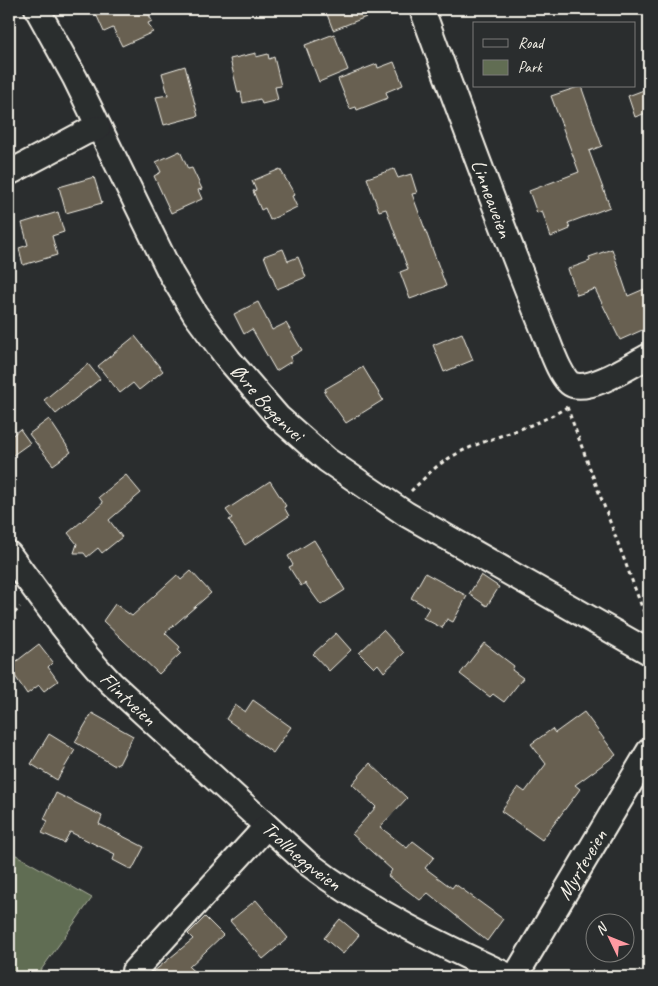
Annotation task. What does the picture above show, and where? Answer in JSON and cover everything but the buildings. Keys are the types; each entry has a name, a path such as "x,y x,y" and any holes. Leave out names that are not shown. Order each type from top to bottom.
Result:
{"street":[{"name":"Øvre Bogenvei","path":"37,9 75,78 171,274 195,314 229,360 278,416 327,460 395,507 649,652"},
{"name":"Linneaveien","path":"422,9 536,310 572,393"},
{"path":"9,173 86,132 98,128"},
{"path":"572,393 591,386 649,356"},
{"name":"Flintveien","path":"9,554 54,616 92,663 266,827"},
{"name":"Myrteveien","path":"515,977 649,751"},
{"name":"Trollheggveien","path":"134,971 266,827 306,862 348,892 429,940 511,977"}],"path":[{"path":"395,507 443,462 500,436 552,417 572,393"},
{"path":"572,393 649,627"}],"green space":[{"path":"9,851 92,898 36,977 9,977"}]}
